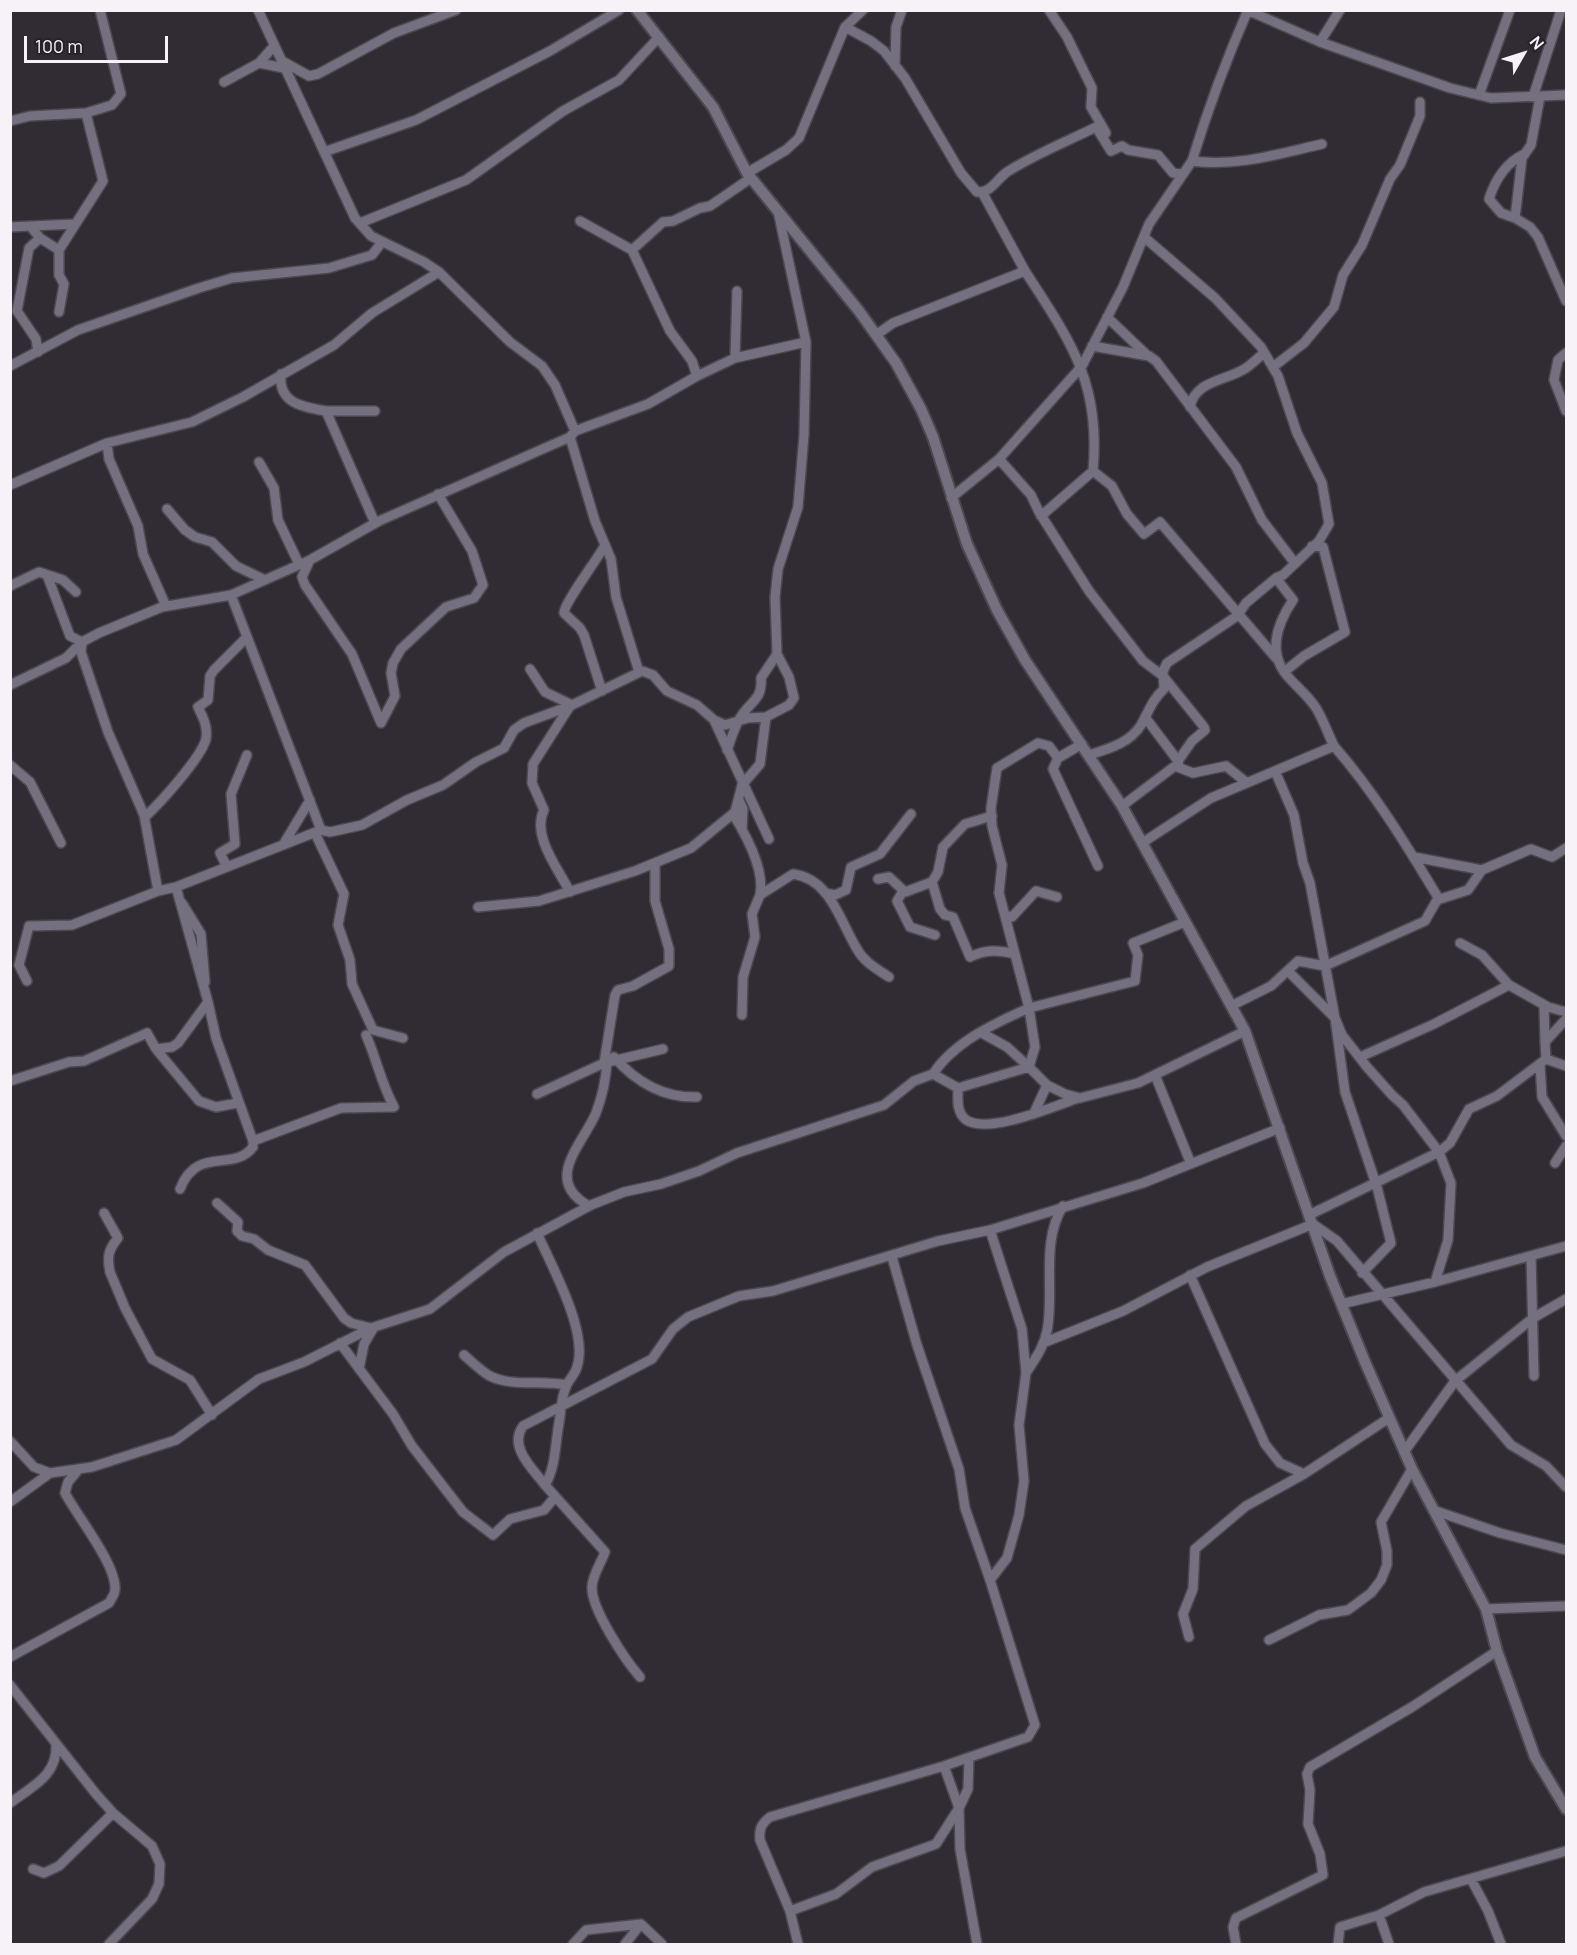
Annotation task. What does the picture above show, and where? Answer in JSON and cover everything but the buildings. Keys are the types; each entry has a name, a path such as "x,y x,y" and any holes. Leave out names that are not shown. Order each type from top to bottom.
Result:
{"street":[{"path":"10,121 30,116 86,113 112,105 121,94 100,10"},
{"path":"258,10 282,64 295,86 345,201 360,223 371,236 438,272 510,342 542,366 555,385 572,434 595,521 611,559 616,597 639,672"},
{"path":"295,86 307,76 324,72 394,33 456,10"},
{"path":"324,152 416,120 550,51 619,10"},
{"path":"637,10 713,107 749,176 896,363 933,437 951,498 997,610 1025,660 1122,806 1245,1031 1341,1304 1412,1469 1485,1609 1497,1651 1534,1757 1564,1798 1566,1809"},
{"path":"632,250 663,222 673,221 700,208 710,206 799,138 845,27 863,10"},
{"path":"895,66 896,27 902,10"},
{"path":"1049,10 1067,37 1092,88 1090,106 1117,146 1158,155 1173,173 1182,174"},
{"path":"1320,42 1340,10"},
{"path":"1479,95 1510,10"},
{"path":"1515,218 1518,179 1524,154 1531,145 1536,97 1561,10"},
{"path":"951,498 999,459 1082,366 1144,237 1192,161 1203,123 1213,104 1247,11 1320,42 1450,88 1491,98 1566,94"},
{"path":"845,27 878,45 918,98 971,188 982,192 1025,271 1082,366 1094,413 1096,438 1093,471 1041,516"},
{"path":"360,223 466,180 563,111 619,80 659,37"},
{"path":"224,82 259,63 274,46"},
{"path":"259,63 282,64 307,76"},
{"path":"1273,367 1304,343 1334,308 1343,275 1362,245 1390,179 1400,165 1420,116 1420,102"},
{"path":"59,312 64,284 59,275 59,250 103,181 86,113"},
{"path":"982,192 1033,155 1096,127 1111,151 1117,146"},
{"path":"1192,161 1214,164 1264,158 1322,144"},
{"path":"1524,154 1514,159 1500,175 1489,199 1501,213 1530,227 1538,237 1566,301"},
{"path":"27,981 19,965 29,926 72,925 318,831 330,832 362,825 407,800 443,785 476,762 504,748 514,730 524,723 571,706 639,672 653,675 667,691 697,705 714,720 725,725 766,717 789,705 794,698 789,677 777,654 775,597 778,569 798,507 804,435 806,342 779,216"},
{"path":"580,221 632,250 667,324 693,361 697,376"},
{"path":"10,227 74,224"},
{"path":"31,227 40,238 59,250"},
{"path":"1089,755 1115,747 1139,728 1153,700 1164,689 1163,676 1167,663 1238,616 1246,603 1276,578 1283,575 1329,525 1322,483 1298,433 1273,367 1254,337 1215,298 1144,237"},
{"path":"38,352 36,339 17,311 29,248 40,238"},
{"path":"10,366 78,330 199,288 232,278 329,267 372,255 382,242"},
{"path":"876,335 893,323 1025,271"},
{"path":"10,484 107,443 192,422 243,397 334,345 372,313 438,272"},
{"path":"735,358 737,291"},
{"path":"1107,317 1168,375 1236,467 1262,520 1294,562"},
{"path":"10,685 66,658 82,642 166,606 231,595 310,560 375,523 438,494 572,434 648,404 697,376 735,358 806,342"},
{"path":"1092,346 1148,356"},
{"path":"1190,407 1195,395 1209,382 1246,368 1264,353"},
{"path":"1566,353 1558,360 1554,380 1566,411"},
{"path":"281,374 280,383 288,399 297,406 326,411 375,411"},
{"path":"326,411 375,523"},
{"path":"107,443 109,459 138,526 143,554 166,606"},
{"path":"999,459 1031,495 1041,516 1089,591 1143,661 1163,676 1205,730 1192,741 1179,765 1163,774 1122,806"},
{"path":"259,462 274,488 278,520 299,564"},
{"path":"1093,471 1112,486 1127,514 1143,534 1160,522 1190,560 1222,593 1238,616 1276,658 1284,672 1316,707 1334,746 1359,774 1439,899"},
{"path":"310,560 302,577 305,585 352,654 381,723 395,696 391,673 393,663 401,649 446,607 474,598 483,585 472,551 438,494"},
{"path":"167,509 190,534 212,542 236,566 265,580"},
{"path":"602,691 584,635 564,613 567,602 588,575 605,545"},
{"path":"1284,672 1304,656 1345,633 1323,547 1312,546"},
{"path":"10,586 39,572 63,580 76,592"},
{"path":"46,575 70,636 82,642"},
{"path":"1276,578 1293,600 1282,617 1276,639 1276,658"},
{"path":"231,595 310,800 318,831 344,894 338,925 350,960 352,984 373,1030 403,1038"},
{"path":"145,817 168,796 206,740 207,727 198,707 208,700 210,676 248,638"},
{"path":"82,642 81,652 108,732 145,817 153,860 152,869 158,891"},
{"path":"727,750 738,722 759,699 762,688 761,678 777,654"},
{"path":"530,669 545,692 571,706"},
{"path":"570,892 541,835 540,818 544,810 531,774 539,751 571,706"},
{"path":"478,907 539,901 655,863 690,848 733,814 742,784 760,764 766,717"},
{"path":"1145,717 1179,765 1193,773 1226,766 1247,783"},
{"path":"714,720 769,839"},
{"path":"1029,1067 1035,1047 1029,1008 999,893 1002,864 992,816 996,768 1038,743 1049,746 1058,758"},
{"path":"1082,744 1058,758 1053,769 1098,866"},
{"path":"1142,843 1210,798 1334,746"},
{"path":"227,867 220,853 236,844 231,794 248,755"},
{"path":"10,765 30,782 62,843"},
{"path":"1275,771 1294,815 1323,951 1345,1092 1376,1185 1391,1244 1362,1273"},
{"path":"283,845 310,800"},
{"path":"739,800 743,809 742,830"},
{"path":"733,814 760,875 760,895 752,914 755,937 743,976 742,1015"},
{"path":"825,893 835,895 846,890 851,867 880,854 911,814"},
{"path":"935,935 910,927 897,901 903,891 932,882 938,872 944,847 965,824 992,816"},
{"path":"1298,961 1325,966 1425,921 1439,899 1468,890 1482,870 1531,849 1552,857 1566,849"},
{"path":"1414,857 1482,870"},
{"path":"589,1206 572,1192 567,1173 573,1150 595,1115 606,1077 609,1062 606,1049 615,995 618,990 633,987 669,966 669,949 655,901 655,863"},
{"path":"760,895 793,874 814,882 839,911 862,957 889,977"},
{"path":"878,879 889,877 903,891"},
{"path":"932,882 940,909 945,915 953,917 970,957 981,952 999,950 1015,954"},
{"path":"176,887 216,1038 253,1141 253,1147 242,1156 194,1167 188,1173 180,1189"},
{"path":"1005,915 1012,916 1036,891 1057,897"},
{"path":"10,1502 50,1473 93,1467 177,1440 259,1379 304,1362 373,1327 430,1309 478,1270 537,1233 589,1206 624,1192 699,1172 737,1153 885,1105 914,1081 933,1074 941,1061 957,1047 1029,1008 1135,981 1138,955 1133,943 1185,922"},
{"path":"1460,943 1482,955 1509,985 1544,1005 1566,1012"},
{"path":"1231,1006 1271,986 1289,972 1298,961 1323,951"},
{"path":"1289,972 1335,1018 1342,1035 1385,1089 1403,1104 1439,1152 1451,1183 1448,1240 1435,1282"},
{"path":"1360,1057 1434,1024 1509,985"},
{"path":"156,1049 172,1047 178,1043 208,1002"},
{"path":"1544,1005 1545,1042 1542,1096 1566,1136"},
{"path":"1545,1042 1566,1019"},
{"path":"958,1088 959,1109 964,1118 975,1124 995,1124 1138,1083 1245,1031"},
{"path":"10,1081 69,1062 84,1061 147,1033 156,1049 178,1077 206,1105 216,1107 238,1102"},
{"path":"982,1033 1007,1047 1047,1085 1080,1098"},
{"path":"253,1141 341,1108 394,1107 383,1088 378,1072 379,1063 366,1035"},
{"path":"537,1094 609,1062 663,1049"},
{"path":"1043,1343 1123,1311 1190,1275 1311,1220 1439,1152 1450,1143 1469,1109 1497,1095 1543,1061 1566,1066"},
{"path":"609,1062 643,1084 677,1097 697,1097"},
{"path":"933,1074 958,1088 1029,1067"},
{"path":"1155,1075 1191,1164"},
{"path":"1034,1113 1047,1085"},
{"path":"640,1677 623,1657 594,1598 593,1581 605,1552 555,1497 521,1453 517,1438 522,1426 652,1359 673,1329 688,1317 739,1296 773,1291 938,1242 990,1230 1143,1183 1280,1128"},
{"path":"1555,1163 1566,1146"},
{"path":"218,1203 238,1222 237,1231 242,1236 254,1239 268,1250 305,1265 344,1318 351,1323 373,1327"},
{"path":"1026,1373 1043,1343 1047,1330 1053,1231 1062,1206"},
{"path":"104,1213 118,1238 110,1248 107,1258 110,1272 147,1350 159,1364 189,1380 212,1415"},
{"path":"1311,1220 1337,1241 1510,1445 1546,1466 1566,1487"},
{"path":"990,1230 1022,1329 1026,1373 1019,1425 1024,1481 1018,1515 1006,1558 990,1580"},
{"path":"537,1233 561,1287 577,1333 577,1367 566,1385 554,1450 553,1472 545,1485"},
{"path":"1341,1304 1435,1282 1566,1246"},
{"path":"1531,1256 1534,1376"},
{"path":"798,1944 790,1911 760,1840 759,1831 763,1823 770,1818 944,1766 1028,1737 1035,1725 965,1508 959,1469 917,1345 892,1257"},
{"path":"1190,1275 1264,1444 1280,1463 1304,1474"},
{"path":"1404,1452 1455,1381 1533,1318 1566,1299"},
{"path":"359,1370 363,1344 373,1327"},
{"path":"340,1343 393,1414 412,1446 463,1512 493,1535 510,1520 544,1510 555,1497"},
{"path":"464,1355 491,1376 506,1382 546,1381 566,1385"},
{"path":"1189,1637 1183,1614 1194,1589 1195,1549 1246,1506 1304,1474 1389,1419"},
{"path":"10,1441 34,1467 50,1473"},
{"path":"10,1657 109,1603 116,1592 114,1579 92,1534 65,1493 68,1482 79,1469"},
{"path":"1269,1640 1319,1615 1348,1610 1371,1593 1381,1580 1387,1565 1382,1522 1412,1469"},
{"path":"1433,1509 1500,1533 1566,1550"},
{"path":"1485,1609 1566,1606"},
{"path":"1236,1944 1233,1927 1236,1918 1323,1875 1320,1854 1308,1824 1310,1790 1307,1774 1310,1767 1412,1707 1497,1651"},
{"path":"10,1685 113,1813 152,1845 160,1864 159,1884 152,1899 109,1944"},
{"path":"10,1803 53,1768 57,1758 56,1744"},
{"path":"790,1911 836,1894 872,1867 936,1845 968,1789 969,1758"},
{"path":"944,1766 959,1808 961,1865 977,1944"},
{"path":"33,1869 44,1873 59,1866 113,1813"},
{"path":"1338,1944 1340,1927 1379,1915 1424,1892 1566,1851"},
{"path":"1471,1879 1488,1911 1501,1944"},
{"path":"1379,1915 1389,1944"},
{"path":"625,1944 641,1924"},
{"path":"573,1944 586,1930 641,1924 662,1944"}]}
